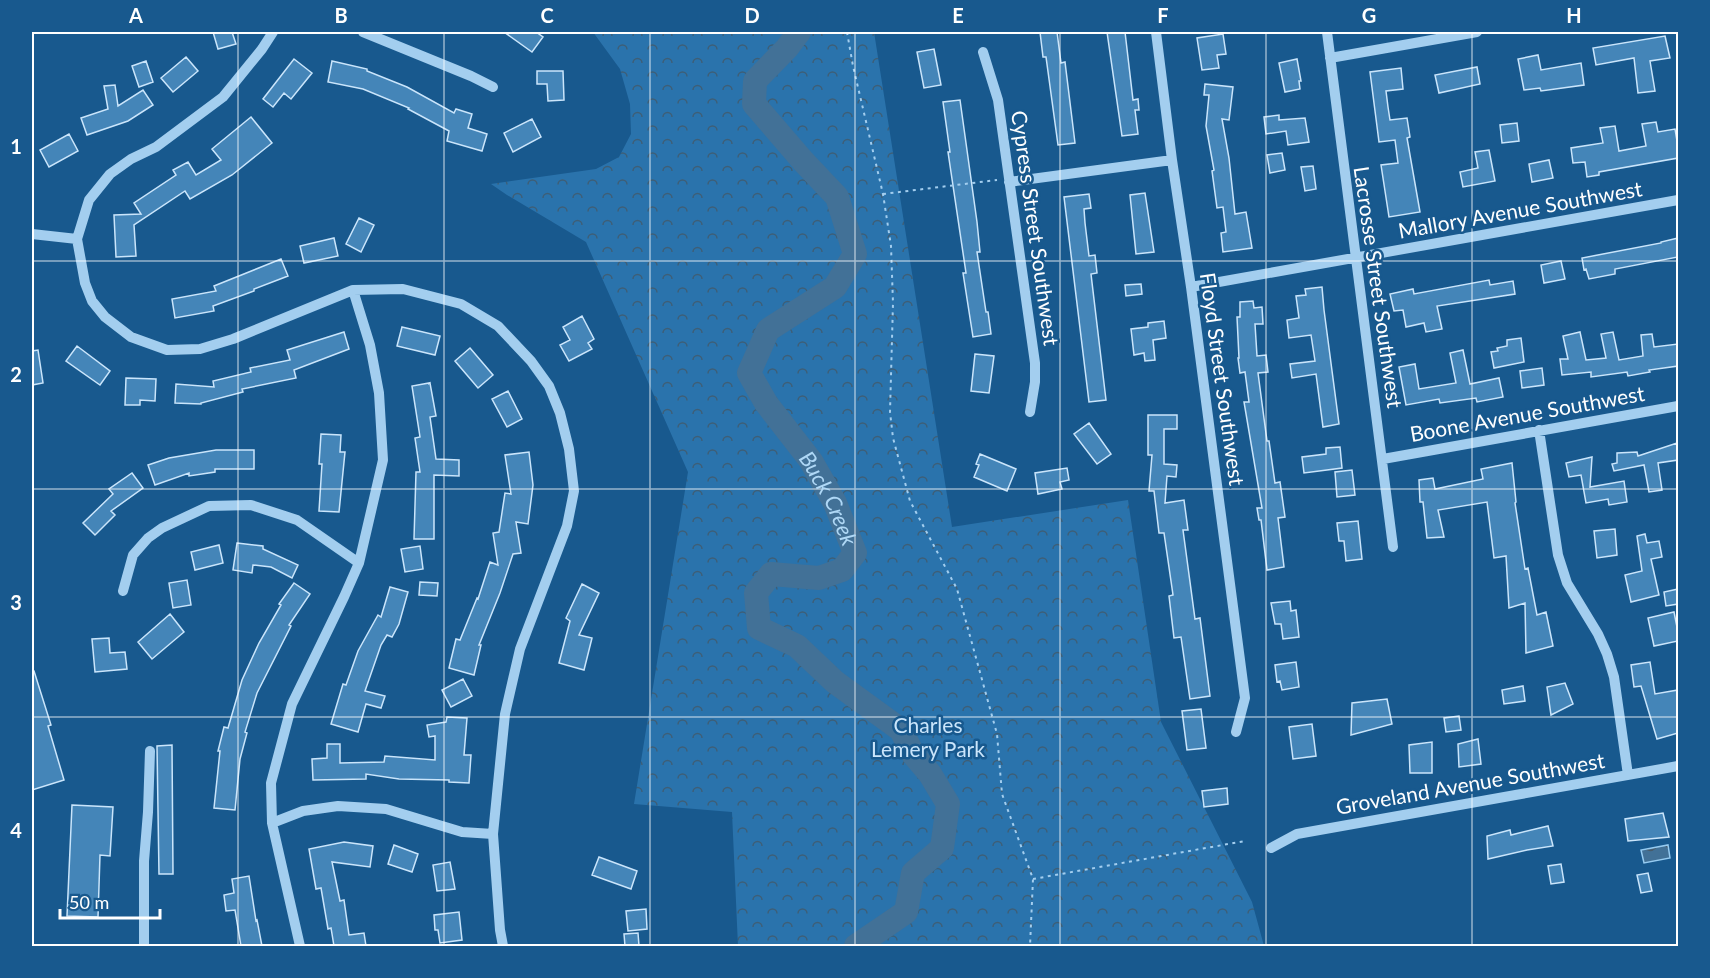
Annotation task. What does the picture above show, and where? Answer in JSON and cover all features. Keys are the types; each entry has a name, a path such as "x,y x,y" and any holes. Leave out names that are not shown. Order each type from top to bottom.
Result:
{"street":[{"path":"273,32 223,97 156,147 131,159 110,174 89,200 77,239 85,283 92,301 105,317 130,338 167,350 200,349 233,339 353,290 403,289 461,304 498,326 531,361 549,386 560,413 570,449 574,491 567,526 520,649 505,714 493,834 503,946"},
{"path":"363,32 493,87"},
{"name":"Floyd Street Southwest","path":"1156,32 1245,698 1236,732"},
{"name":"Lacrosse Street Southwest","path":"1327,32 1393,547"},
{"path":"1330,58 1477,32"},
{"name":"Cypress Street Southwest","path":"983,52 998,100 1035,363 1035,382 1030,412"},
{"path":"1009,180 1172,160"},
{"name":"Mallory Avenue Southwest","path":"1191,287 1678,200"},
{"path":"32,234 77,239"},
{"path":"300,946 272,823 270,783 292,704 359,563 383,460 377,383 370,345 353,290"},
{"name":"Boone Avenue Southwest","path":"1383,459 1678,406"},
{"path":"1539,430 1558,555 1566,583 1598,634 1607,654 1614,677 1628,775"},
{"path":"123,591 133,555 148,538 162,528 209,506 251,505 297,520 359,563"},
{"path":"144,946 144,861 150,751"},
{"name":"Groveland Avenue Southwest","path":"1271,848 1297,834 1678,766"},
{"path":"272,823 303,811 338,806 386,809 462,832 493,834"}],"path":[{"path":"848,32 853,66 883,194 892,267 890,412 893,438 910,501 957,589 997,734 1002,794 1033,879 1030,946"},
{"path":"883,194 1009,180"},
{"path":"1033,879 1245,841"}],"green space":[{"name":"Charles Lemery Park","path":"593,32 874,32 952,527 1128,500 1161,722 1252,902 1264,946 738,946 732,812 634,804 688,472 586,242 491,184 596,169 619,157 631,134 630,104 620,69"}],"water":[{"path":"1668,845 1670,858 1644,863 1641,850"}],"building":[{"path":"213,32 232,32 236,44 218,49"},
{"path":"504,32 536,32 543,37 532,52"},
{"path":"1040,32 1057,32 1061,63 1065,62 1075,143 1058,145 1046,57 1043,57"},
{"path":"1107,32 1125,32 1133,100 1138,99 1139,110 1135,110 1138,134 1122,136"},
{"path":"1223,34 1226,54 1217,55 1219,68 1202,70 1197,38"},
{"path":"1665,36 1670,58 1650,61 1655,91 1638,93 1634,58 1596,65 1593,48"},
{"path":"934,49 941,85 924,88 917,52"},
{"path":"1538,55 1541,70 1581,63 1584,85 1541,91 1540,88 1524,90 1518,59"},
{"path":"186,57 198,71 173,92 161,78"},
{"path":"294,59 312,73 291,99 284,93 273,107 263,99"},
{"path":"1297,59 1300,89 1285,92 1279,63"},
{"path":"146,61 153,82 139,87 132,66"},
{"path":"332,61 367,69 367,71 407,87 454,113 456,109 472,114 468,128 487,134 482,151 447,141 449,131 409,108 363,89 328,82"},
{"path":"1477,67 1480,84 1439,93 1435,75"},
{"path":"1401,68 1403,89 1386,91 1388,107 1390,120 1407,118 1410,137 1407,138 1420,212 1389,217 1381,165 1398,163 1395,140 1379,142 1370,72"},
{"path":"537,71 563,71 564,100 548,101 547,84 537,84"},
{"path":"1205,84 1233,87 1229,120 1222,119 1235,214 1246,212 1252,248 1223,252 1221,233 1226,232 1223,207 1217,208 1212,171 1214,170 1206,126 1209,95 1204,95"},
{"path":"115,85 118,106 143,90 153,105 128,121 87,135 81,118 108,109 104,86"},
{"path":"960,100 977,222 980,252 977,252 991,334 973,337 963,273 966,273 943,102"},
{"path":"1279,115 1279,120 1305,118 1309,142 1288,145 1286,131 1266,134 1264,117"},
{"path":"251,117 272,143 232,175 190,199 185,191 134,225 136,256 116,257 114,215 141,214 134,203 176,175 173,170 188,162 196,175 221,160 212,149"},
{"path":"532,119 541,137 513,152 504,133"},
{"path":"1656,122 1658,132 1675,129 1678,158 1599,172 1599,175 1587,177 1585,162 1573,163 1571,148 1603,143 1600,128 1615,126 1619,151 1646,146 1642,124"},
{"path":"1517,123 1519,141 1502,143 1500,125"},
{"path":"69,134 78,151 49,167 40,150"},
{"path":"1489,150 1495,181 1463,187 1460,172 1478,168 1475,152"},
{"path":"1282,153 1285,170 1270,173 1267,155"},
{"path":"1549,160 1553,178 1532,182 1529,164"},
{"path":"1313,166 1316,189 1305,191 1301,167"},
{"path":"1145,193 1154,252 1136,254 1130,195"},
{"path":"1089,194 1091,208 1084,209 1085,223 1089,256 1095,255 1097,273 1091,274 1106,400 1089,402 1064,197"},
{"path":"359,218 374,225 361,252 346,244"},
{"path":"334,238 338,256 304,263 300,246"},
{"path":"1678,238 1678,257 1615,269 1615,274 1589,279 1586,269 1584,270 1582,258"},
{"path":"281,259 288,276 213,306 214,311 175,318 172,299 216,291 214,286"},
{"path":"1561,261 1565,279 1544,283 1541,265"},
{"path":"1489,280 1490,285 1513,281 1515,294 1437,306 1442,329 1426,332 1424,323 1406,327 1403,310 1394,311 1390,294 1413,289 1414,294"},
{"path":"1141,284 1142,294 1126,296 1125,285"},
{"path":"1322,287 1339,424 1323,427 1316,374 1292,378 1290,364 1315,361 1311,335 1289,338 1287,320 1299,318 1296,296 1306,295 1305,289"},
{"path":"1253,301 1254,308 1262,307 1263,324 1255,324 1257,356 1266,355 1268,372 1258,373 1267,441 1269,441 1275,483 1280,482 1285,517 1278,518 1284,567 1267,570 1261,520 1259,520 1257,508 1262,508 1244,402 1249,402 1245,372 1240,373 1238,358 1237,317 1240,317 1240,302"},
{"path":"582,316 594,339 588,343 592,349 569,361 560,345 570,340 563,327"},
{"path":"1164,321 1166,338 1153,340 1155,360 1145,361 1144,353 1134,355 1131,329 1148,327 1148,323"},
{"path":"402,327 440,336 435,355 397,346"},
{"path":"344,332 349,349 294,370 296,378 242,389 243,392 201,404 175,403 176,384 214,387 213,381 251,372 250,368 290,360 287,350"},
{"path":"1580,332 1586,360 1606,358 1601,334 1613,332 1619,360 1643,356 1641,335 1652,334 1654,347 1678,344 1678,366 1628,376 1627,372 1591,377 1591,372 1562,375 1560,359 1568,359 1563,336"},
{"path":"1521,338 1524,362 1494,368 1491,352 1507,346 1507,340"},
{"path":"77,346 110,371 100,385 66,361"},
{"path":"470,348 493,375 478,388 455,361"},
{"path":"38,350 43,383 32,385 32,351"},
{"path":"1463,350 1470,384 1499,378 1503,397 1477,402 1476,398 1440,403 1439,399 1406,405 1399,367 1415,364 1419,389 1456,383 1450,353"},
{"path":"975,354 994,356 989,393 971,391"},
{"path":"1542,368 1544,385 1522,388 1520,371"},
{"path":"126,378 156,379 155,401 140,400 140,405 125,405"},
{"path":"429,383 436,416 430,417 436,459 459,460 459,476 434,475 434,539 414,539 416,472 420,472 415,438 420,437 412,386"},
{"path":"508,391 522,419 507,427 492,399"},
{"path":"1148,415 1177,415 1177,429 1164,429 1164,464 1177,465 1176,477 1167,476 1165,503 1184,500 1188,530 1183,530 1195,619 1200,618 1210,696 1190,699 1181,637 1174,638 1169,596 1173,595 1164,533 1159,533 1154,491 1149,491 1152,455 1148,455"},
{"path":"1089,423 1111,454 1097,464 1074,434"},
{"path":"321,434 341,435 340,452 345,452 339,512 319,511"},
{"path":"1677,443 1678,460 1658,463 1662,490 1649,492 1644,465 1614,471 1612,464 1617,463 1617,453 1637,452 1638,456"},
{"path":"1340,447 1342,468 1304,473 1302,457 1326,454 1326,448"},
{"path":"216,450 254,450 254,469 215,469 215,472 189,476 189,473 155,485 148,465 169,458"},
{"path":"529,452 533,485 528,524 516,522 521,553 513,554 479,645 481,645 474,675 449,668 456,639 460,640 478,599 490,562 498,565 493,533 499,532 505,493 511,494 505,455"},
{"path":"980,454 1016,469 1007,491 974,477 979,465 976,464"},
{"path":"1592,457 1590,487 1624,481 1627,502 1609,505 1608,499 1586,503 1581,475 1569,477 1566,463"},
{"path":"1512,463 1515,503 1525,569 1528,568 1537,615 1546,612 1553,646 1526,653 1525,603 1509,608 1506,556 1494,558 1487,502 1438,510 1444,537 1427,538 1423,502 1420,502 1419,480 1433,478 1435,489 1483,479 1481,469"},
{"path":"1067,468 1069,480 1060,482 1062,489 1038,494 1035,473"},
{"path":"1352,470 1355,495 1337,497 1335,472"},
{"path":"132,473 143,488 111,511 115,515 95,535 83,523 113,494 109,489"},
{"path":"1358,521 1362,559 1346,561 1344,541 1339,541 1337,523"},
{"path":"1615,529 1617,555 1597,558 1594,531"},
{"path":"1645,534 1647,543 1659,541 1662,557 1651,559 1659,595 1631,602 1625,575 1642,571 1637,536"},
{"path":"237,543 263,546 263,549 298,565 292,578 271,567 253,565 252,573 233,570"},
{"path":"219,545 223,563 195,570 191,552"},
{"path":"420,546 423,569 405,572 401,549"},
{"path":"187,580 191,605 173,608 169,583"},
{"path":"420,582 438,583 437,596 419,595"},
{"path":"294,583 310,594 289,625 291,626 257,693 245,732 247,733 240,759 235,810 214,808 220,751 218,751 224,727 228,728 242,680 259,643 281,605 279,604"},
{"path":"582,584 599,593 579,635 592,638 584,670 559,663 570,621 566,618"},
{"path":"390,587 408,592 399,624 392,637 387,635 381,645 365,691 385,696 381,708 366,704 358,732 331,724 343,684 346,685 358,651 378,615 381,617"},
{"path":"1678,589 1678,604 1666,606 1664,592"},
{"path":"1290,601 1291,611 1296,610 1299,637 1283,639 1281,624 1275,624 1271,603"},
{"path":"1674,612 1678,641 1654,646 1648,618"},
{"path":"170,614 184,632 152,659 138,642"},
{"path":"109,638 110,653 125,652 127,669 95,672 92,639"},
{"path":"1296,662 1299,687 1282,690 1280,681 1277,682 1275,665"},
{"path":"1650,662 1655,694 1678,690 1678,733 1657,739 1641,686 1634,687 1631,665"},
{"path":"32,671 34,671 51,725 48,726 64,780 32,790"},
{"path":"463,679 472,696 451,707 442,690"},
{"path":"1565,683 1573,704 1551,715 1547,687"},
{"path":"1523,686 1525,701 1504,704 1502,690"},
{"path":"1387,699 1392,724 1351,735 1352,703"},
{"path":"1201,709 1206,748 1187,750 1182,711"},
{"path":"1459,716 1461,730 1446,732 1444,718"},
{"path":"447,717 467,718 464,755 471,755 469,783 449,782 449,780 399,779 366,774 366,779 313,780 312,759 327,758 327,744 340,744 340,763 384,762 385,756 435,760 435,736 429,737 427,725 446,722"},
{"path":"1312,724 1316,756 1293,759 1289,727"},
{"path":"1478,739 1481,764 1459,767 1458,744"},
{"path":"1432,742 1432,773 1410,773 1409,745"},
{"path":"172,745 173,874 159,874 157,746"},
{"path":"1227,788 1228,804 1204,807 1202,791"},
{"path":"72,805 113,807 110,856 100,855 98,917 67,916"},
{"path":"1663,813 1669,837 1628,841 1625,819"},
{"path":"1548,826 1553,846 1488,859 1487,836 1510,830 1511,835"},
{"path":"344,842 373,846 370,867 332,862 340,901 344,900 349,935 364,933 366,946 334,946 331,928 328,929 321,888 316,889 309,849"},
{"path":"394,845 418,854 412,872 388,864"},
{"path":"599,857 637,871 631,889 592,875"},
{"path":"450,862 455,889 437,891 433,865"},
{"path":"1561,864 1564,882 1551,884 1548,866"},
{"path":"1648,873 1652,891 1641,893 1637,875"},
{"path":"249,876 262,946 241,946 235,910 226,911 224,895 234,893 232,879"},
{"path":"646,909 647,929 628,931 626,911"},
{"path":"459,912 462,940 440,943 438,930 435,930 434,915"},
{"path":"638,933 639,946 625,946 624,934"}],"waterway":[{"name":"Buck Creek","path":"799,32 755,81 754,104 837,197 855,254 835,287 768,330 749,373 766,403 811,461 835,503 855,553 842,570 819,578 771,574 756,593 759,628 797,646 835,682 901,730 913,754 930,774 948,804 942,848 913,873 906,912 856,946"}]}
